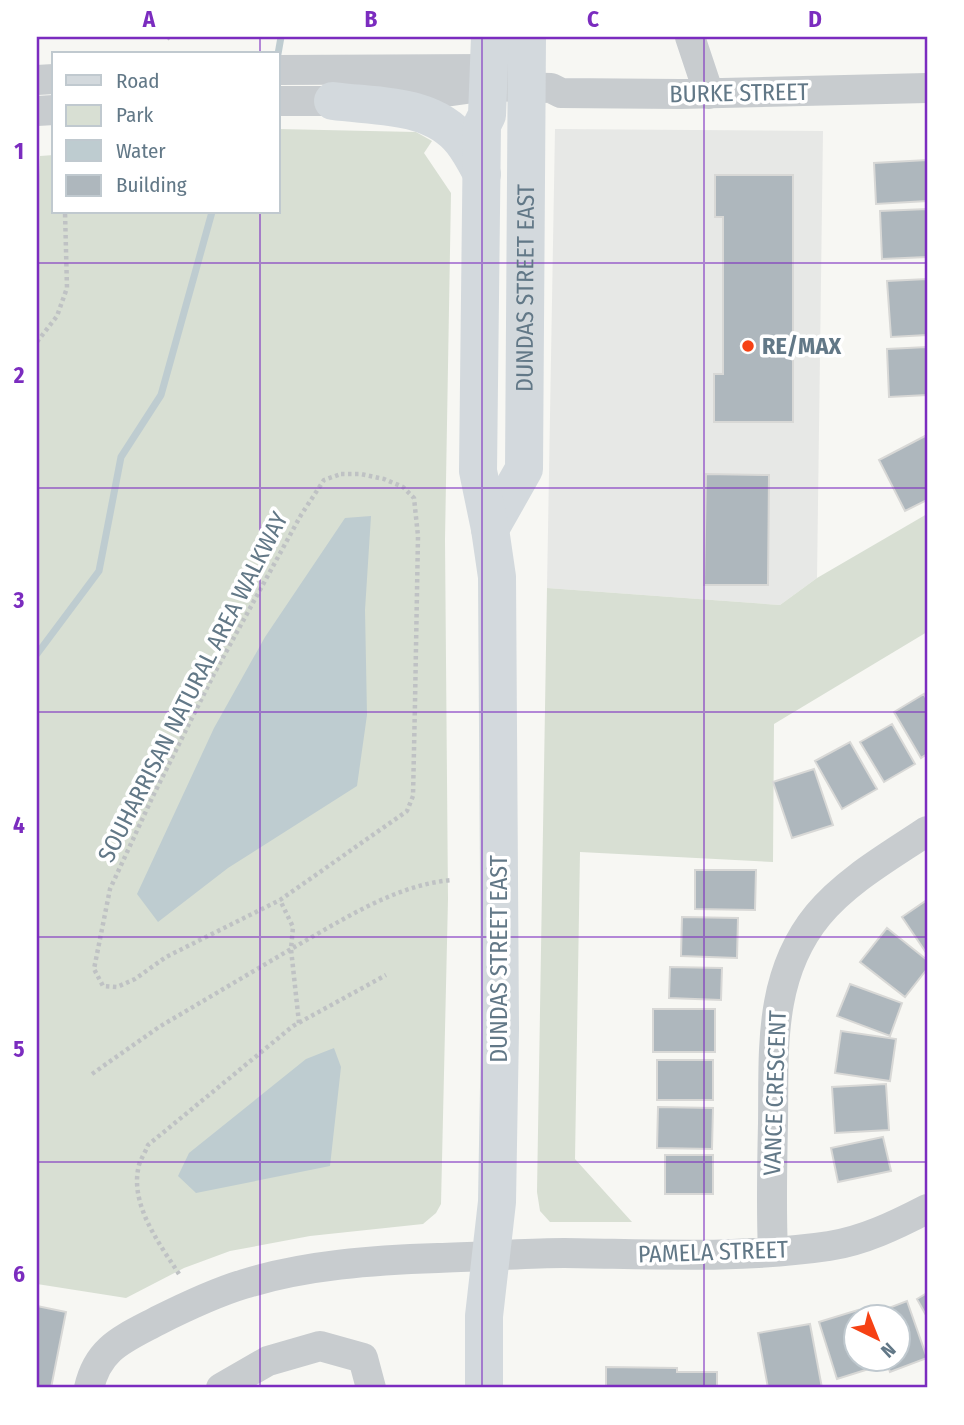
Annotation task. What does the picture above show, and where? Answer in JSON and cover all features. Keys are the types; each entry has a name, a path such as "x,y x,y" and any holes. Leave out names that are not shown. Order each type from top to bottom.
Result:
{"main road":[{"name":"DUNDAS STREET EAST","path":"490,529 524,469 528,131 539,87 527,37"},
{"name":"DUNDAS STREET EAST","path":"484,1388 484,1316 497,1202 500,1029 497,577 478,471 482,125 488,115 489,64"},
{"path":"333,86 419,112 444,124 462,140 482,174"}],"street":[{"path":"690,37 709,94"},
{"name":"BURKE STREET","path":"489,64 539,87 561,93 709,94 927,88"},
{"path":"280,71 333,86 438,93 489,64"},
{"path":"280,100 333,86"},
{"name":"VANCE CRESCENT","path":"773,1251 771,1213 775,1013 787,971 802,939 818,915 837,895 927,831"},
{"name":"PAMELA STREET","path":"89,1388 103,1354 120,1340 206,1297 246,1283 383,1260 563,1253 721,1255 830,1246 858,1240 927,1209"},
{"path":"221,1388 268,1361 320,1346 363,1358 371,1388"}],"path":[{"path":"37,342 57,316 67,288 65,214"},
{"name":"SOUHARRISAN NATURAL AREA WALKWAY","path":"341,474 361,474 384,479 403,487 414,498 416,513 418,537 413,796 407,811 280,900 166,957 135,979 117,987 103,986 94,969 107,900 116,877 214,674 301,515 324,480 341,474"},
{"path":"92,1074 159,1027 363,909 426,882 452,880"},
{"path":"280,900 293,927 291,949 299,1023"},
{"path":"179,1274 151,1230 137,1194 139,1165 148,1145 299,1023 386,975"}],"shaded area":[{"path":"555,129 823,131 817,578 780,605 547,588"}],"green space":[{"path":"280,129 416,132 432,141 424,153 451,193 445,540 448,899 441,1204 436,1213 423,1224 310,1236 230,1251 184,1268 126,1298 37,1284 37,216 40,156 52,155 52,214 280,214"},
{"path":"927,514 927,632 774,724 773,862 580,852 575,1159 632,1222 550,1222 540,1211 537,1192 547,588 780,605 817,578"}],"water":[{"path":"371,516 365,610 367,715 357,786 228,868 158,922 137,894 214,728 265,637 345,518"},
{"path":"334,1048 341,1067 330,1166 196,1193 178,1176 189,1153 306,1059"}],"building":[{"path":"927,160 927,201 876,204 874,163"},
{"path":"715,175 793,175 793,422 714,422 714,374 723,374 723,217 715,217"},
{"path":"927,209 927,257 882,259 880,211"},
{"path":"927,279 927,335 891,337 887,281"},
{"path":"927,347 927,395 889,397 887,349"},
{"path":"927,435 927,500 905,511 879,460"},
{"path":"706,474 769,475 768,585 704,585"},
{"path":"924,694 927,700 927,754 921,758 894,712"},
{"path":"892,724 915,764 884,782 860,742"},
{"path":"850,742 877,789 842,809 815,761"},
{"path":"814,769 833,825 792,838 773,782"},
{"path":"695,870 756,870 755,910 695,909"},
{"path":"927,900 927,954 902,917"},
{"path":"682,917 738,918 737,958 681,956"},
{"path":"887,928 927,960 927,969 905,997 860,962"},
{"path":"670,967 722,968 721,1000 669,998"},
{"path":"850,984 902,1003 890,1036 837,1016"},
{"path":"653,1009 715,1009 715,1052 653,1052"},
{"path":"841,1031 896,1039 890,1081 835,1073"},
{"path":"657,1060 713,1060 713,1100 657,1100"},
{"path":"886,1084 889,1130 835,1133 832,1087"},
{"path":"658,1107 713,1108 712,1149 657,1148"},
{"path":"883,1137 891,1171 838,1182 831,1148"},
{"path":"665,1155 713,1155 713,1194 665,1194"},
{"path":"927,1293 927,1317 917,1299"},
{"path":"37,1306 66,1312 51,1388 37,1388"},
{"path":"842,1315 842,1372 859,1372 837,1379 819,1322"},
{"path":"912,1315 927,1358 912,1364"},
{"path":"810,1324 822,1388 768,1388 758,1333"},
{"path":"606,1367 677,1368 677,1372 717,1372 717,1388 606,1388"}],"waterway":[{"path":"278,52 281,37"},
{"path":"37,654 99,571 121,457 161,395 211,214"}],"place":[{"name":"RE/MAX","path":"748,346"}]}
